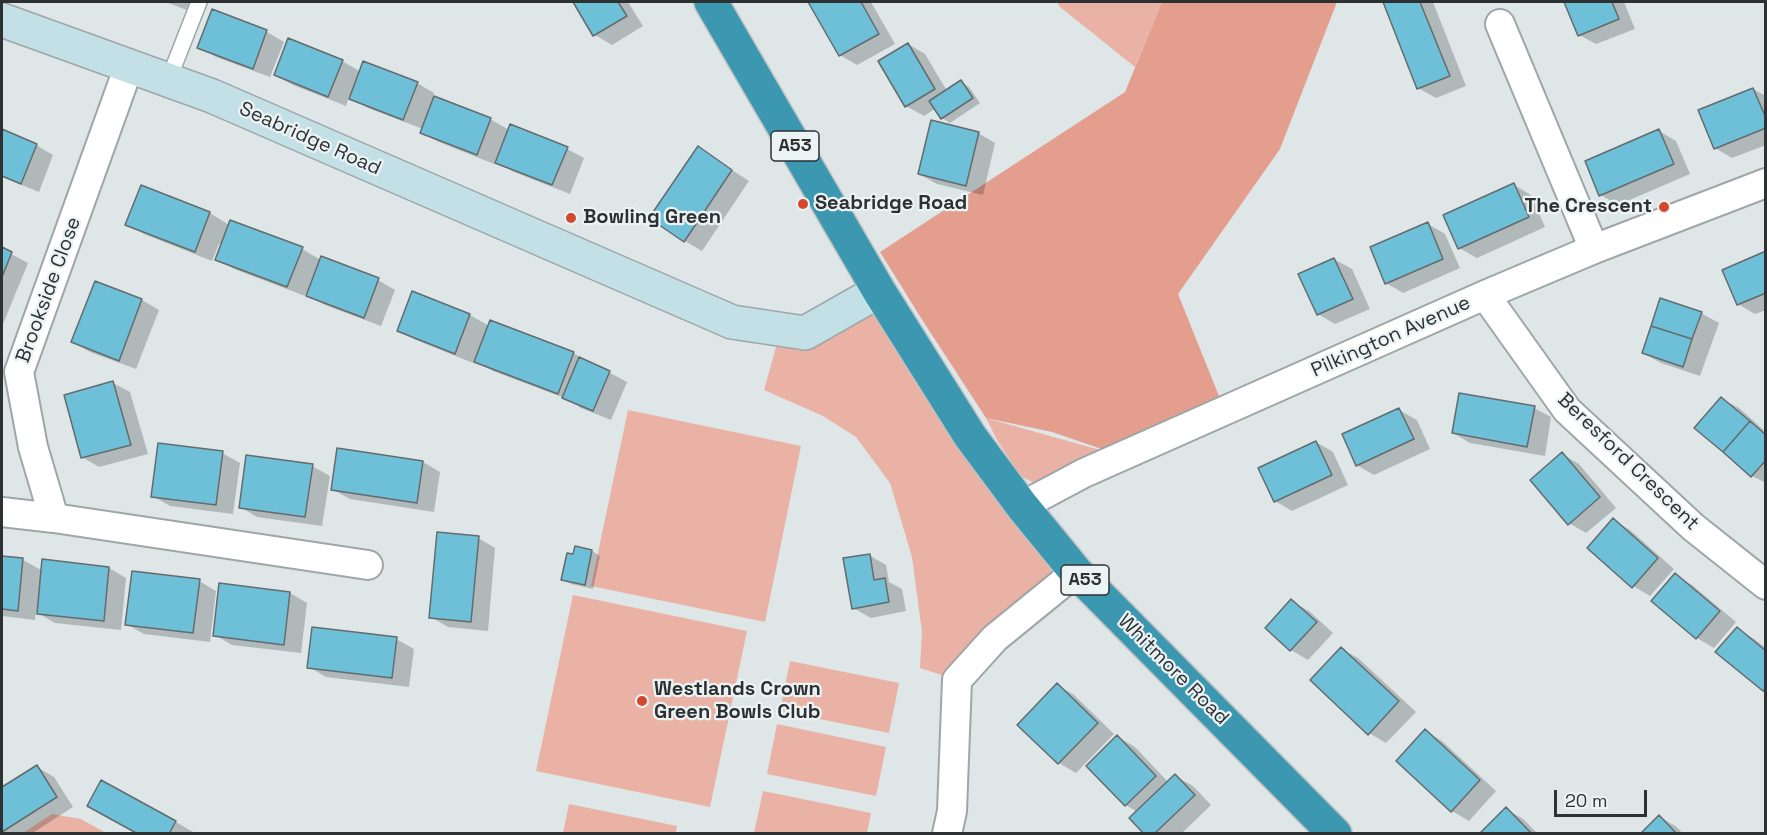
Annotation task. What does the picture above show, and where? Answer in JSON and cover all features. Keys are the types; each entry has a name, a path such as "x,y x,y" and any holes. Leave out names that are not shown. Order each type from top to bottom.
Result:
{"highway":[{"name":"A53","path":"711,2 879,291"},
{"name":"Whitmore Road","path":"879,291 970,436 1022,506 1076,572 1335,834"}],"main road":[{"name":"Seabridge Road","path":"2,20 212,96 732,322 805,333 879,291"}],"street":[{"path":"1500,24 1594,249"},
{"name":"Brookside Close","path":"54,518 33,447 20,372 129,66"},
{"name":"Pilkington Avenue","path":"1022,506 1084,473 1485,295 1594,249 1766,183"},
{"name":"Beresford Crescent","path":"1485,295 1567,410 1693,526 1766,585"},
{"path":"2,512 368,566"},
{"path":"947,834 952,811 957,680 995,638 1076,572"}],"lane":[{"path":"168,81 199,2"}],"shaded area":[{"path":"1057,2 1162,2 1135,67 1060,7"},
{"path":"1162,2 1337,2 1280,149 1178,294 1225,411 1125,457 1052,432 986,418 880,252 1125,92"},
{"path":"879,291 1076,572 957,680 920,668 922,632 912,557 890,483 856,437 823,416 764,390 776,347 796,347"},
{"name":"Westlands Crown Green Bowls Club","path":"628,410 801,446 765,622 591,586"},
{"path":"986,418 1125,457 1036,484 1021,476 997,440"},
{"name":"Westlands Crown Green Bowls Club","path":"573,595 747,631 710,807 536,771"},
{"path":"790,661 899,683 889,733 780,711"},
{"path":"777,724 886,747 876,796 767,774"},
{"path":"763,791 871,813 867,833 754,833"},
{"path":"569,804 677,826 676,833 563,833"},
{"path":"52,814 81,819 106,833 23,833"}],"building":[{"path":"573,2 618,2 627,16 593,36"},
{"path":"808,2 861,2 879,34 839,56"},
{"path":"1383,2 1420,2 1450,76 1417,89"},
{"path":"1564,2 1612,2 1619,19 1578,36"},
{"path":"212,9 267,30 253,69 197,48"},
{"path":"288,38 343,60 328,97 274,75"},
{"path":"908,43 935,89 905,107 878,61"},
{"path":"363,61 418,82 403,120 349,99"},
{"path":"961,80 973,98 941,119 929,101"},
{"path":"1753,88 1766,118 1766,128 1714,149 1698,110"},
{"path":"434,96 491,118 477,155 420,133"},
{"path":"931,120 979,132 966,186 918,174"},
{"path":"510,124 568,147 552,185 495,163"},
{"path":"2,129 37,144 21,184 2,176"},
{"path":"1659,129 1674,164 1599,196 1585,161"},
{"path":"698,146 732,170 684,242 649,218"},
{"path":"1514,183 1529,217 1458,249 1443,215"},
{"path":"141,185 210,212 195,252 125,225"},
{"path":"230,220 303,247 287,287 215,260"},
{"path":"1428,222 1443,259 1385,284 1370,247"},
{"path":"2,247 12,252 2,277"},
{"path":"1766,251 1766,293 1737,305 1722,270"},
{"path":"321,256 379,278 364,318 306,296"},
{"path":"1334,258 1353,299 1317,315 1298,274"},
{"path":"95,281 142,299 119,361 71,342"},
{"path":"412,291 470,314 455,354 397,331"},
{"path":"1660,298 1702,312 1692,339 1651,326"},
{"path":"490,320 574,352 558,394 474,362"},
{"path":"1651,326 1692,339 1683,367 1642,353"},
{"path":"579,357 610,371 593,411 562,398"},
{"path":"113,381 131,445 81,458 64,395"},
{"path":"1459,393 1535,406 1527,447 1452,433"},
{"path":"1721,397 1750,421 1723,452 1694,428"},
{"path":"1399,408 1414,439 1356,466 1342,434"},
{"path":"1750,421 1766,435 1766,460 1751,477 1723,452"},
{"path":"1316,441 1332,475 1274,502 1258,468"},
{"path":"158,443 223,451 216,505 151,497"},
{"path":"337,448 423,461 417,503 331,490"},
{"path":"1562,452 1600,497 1568,525 1530,480"},
{"path":"246,455 313,464 305,517 239,508"},
{"path":"1613,518 1658,558 1632,588 1587,548"},
{"path":"437,532 479,536 471,622 429,618"},
{"path":"575,546 592,550 585,585 561,580 567,553 573,554"},
{"path":"870,554 874,580 885,578 889,602 852,609 843,558"},
{"path":"2,556 23,558 18,611 2,609"},
{"path":"42,559 109,567 104,621 37,614"},
{"path":"132,571 200,579 193,633 125,625"},
{"path":"1675,573 1720,611 1696,639 1651,601"},
{"path":"219,583 290,592 284,645 213,636"},
{"path":"1291,599 1317,622 1290,651 1265,628"},
{"path":"312,627 397,637 392,678 307,668"},
{"path":"1737,627 1766,651 1766,688 1763,691 1715,652"},
{"path":"1341,647 1399,701 1368,735 1310,680"},
{"path":"1057,683 1098,723 1058,764 1017,725"},
{"path":"1425,729 1480,780 1451,812 1396,761"},
{"path":"1117,735 1156,776 1125,806 1086,766"},
{"path":"37,765 57,797 2,832 2,787"},
{"path":"1175,774 1195,795 1154,834 1144,834 1129,818"},
{"path":"101,780 176,821 169,834 138,834 87,806"},
{"path":"1506,807 1532,834 1479,834"},
{"path":"1659,815 1677,834 1640,834"}],"place":[{"name":"Seabridge Road","path":"803,204"},
{"name":"The Crescent","path":"1664,207"},
{"name":"Bowling Green","path":"571,218"},
{"name":"Westlands Crown Green Bowls Club","path":"642,701"}]}
